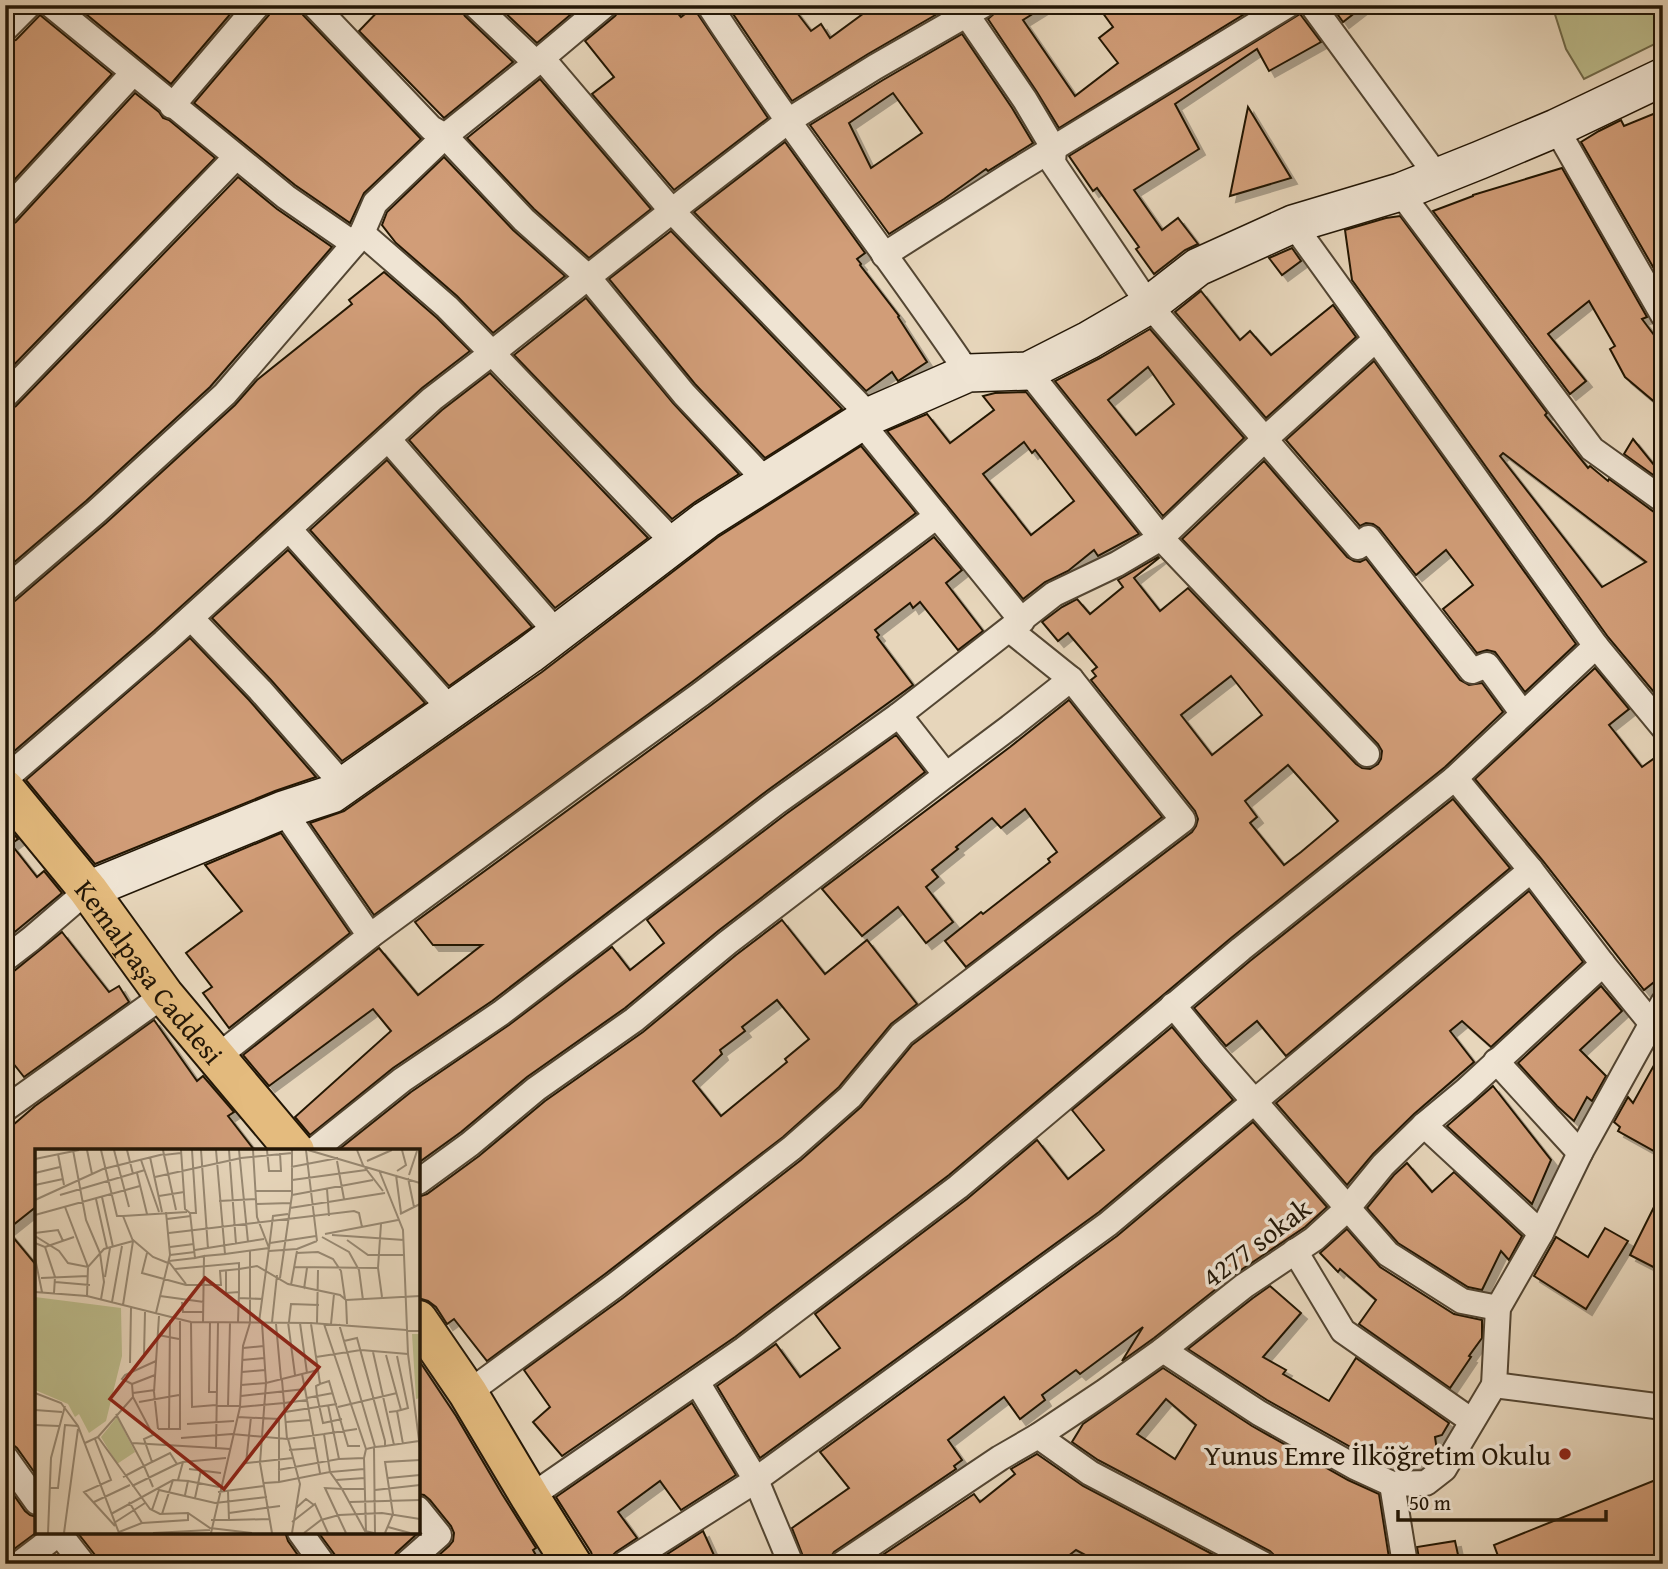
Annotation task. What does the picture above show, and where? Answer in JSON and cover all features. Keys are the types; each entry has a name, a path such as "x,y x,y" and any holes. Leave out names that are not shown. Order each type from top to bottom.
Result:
{"main road":[{"path":"89,890 283,810 332,794 557,633 706,520 865,418 968,373 1028,371 1149,305 1198,267 1293,224 1400,192 1556,128 1663,77"},
{"name":"Kemalpaşa Caddesi","path":"12,810 89,890 164,995 293,1149"},
{"path":"420,1323 468,1393 572,1564"}],"street":[{"path":"5,29 29,5"},
{"path":"51,5 286,197 358,238 447,307 675,544"},
{"path":"172,106 258,5"},
{"path":"314,5 431,128 445,136 524,220 588,277 684,394 766,481"},
{"path":"468,1393 624,1278 792,1148 850,1097 902,1034 1183,820 1071,678 1016,625 865,418 672,211 539,61 475,5"},
{"path":"5,590 96,512 225,394 358,238 375,203 445,136 605,5"},
{"path":"709,5 788,121 968,373"},
{"path":"884,255 1288,5"},
{"path":"1312,5 1437,176"},
{"path":"5,779 191,618 432,399 788,121 970,9 1054,149 1053,163 1149,305 1358,547 1368,538 1472,671 1487,665 1523,714"},
{"path":"5,212 133,73"},
{"path":"1556,128 1663,315"},
{"path":"5,396 236,157"},
{"path":"1400,192 1592,449 1663,500"},
{"path":"1293,224 1596,646 1663,727"},
{"path":"316,1149 402,1080 501,1013 777,802 900,715 1054,594 1117,564 1161,538 1376,339"},
{"path":"1028,371 1161,538 1367,754"},
{"path":"388,439 557,633"},
{"path":"217,1057 370,936 702,694 937,516"},
{"path":"289,529 451,710"},
{"path":"191,618 260,690 344,786"},
{"path":"530,1497 744,1349 958,1187 1173,1005 1455,778 1596,646"},
{"path":"420,1181 470,1144 536,1089 634,1020 727,943 1071,678"},
{"path":"900,715 946,775"},
{"path":"1163,1350 1259,1413 1355,1467 1392,1484 1426,1483 1444,1469 1494,1385 1498,1308 1541,1233 1580,1153 1657,1013 1603,964 1531,870 1455,778"},
{"path":"283,810 370,936"},
{"path":"624,1564 757,1480 1108,1224 1531,870"},
{"path":"5,959 89,890"},
{"name":"4277 sokak","path":"842,1564 1000,1458 1038,1436 1163,1350 1244,1286 1314,1239 1347,1209 1383,1165 1424,1125 1465,1091 1603,964"},
{"path":"5,1109 164,995"},
{"path":"1173,1005 1388,1254 1462,1301 1498,1308"},
{"path":"1496,1061 1580,1153"},
{"path":"1424,1125 1541,1233"},
{"path":"1295,1251 1343,1331 1472,1421"},
{"path":"697,1382 757,1480 791,1564"},
{"path":"1494,1385 1663,1407"},
{"path":"1038,1436 1090,1473 1263,1564"},
{"path":"5,1457 35,1499"},
{"path":"1392,1484 1405,1564"},
{"path":"405,1564 439,1535 420,1511"},
{"path":"19,1564 58,1534"},
{"path":"60,1534 83,1564"},
{"path":"301,1534 323,1564"}],"green space":[{"path":"1552,5 1663,5 1663,40 1584,79 1566,49"}],"building":[{"path":"75,5 238,5 171,84"},
{"path":"273,5 300,5 303,15 421,139 364,193 350,223 295,185 194,103 269,15"},
{"path":"384,5 461,5 465,16 513,62 444,118 359,31"},
{"path":"497,5 582,5 537,43"},
{"path":"619,5 671,5 681,17 694,7 768,118 674,190 592,94 614,77 585,41 615,16"},
{"path":"727,5 791,5 811,31 821,24 830,38 875,5 941,5 944,10 792,101"},
{"path":"998,5 1047,5 1023,20 1075,96 1118,63 1099,38 1113,27 1097,5 1259,5 1059,128 988,19 995,13"},
{"path":"1331,5 1365,5 1343,22"},
{"path":"1300,14 1321,42 1269,71 1257,49 1175,104 1199,149 1134,190 1162,230 1178,218 1198,244 1185,250 1154,274 1136,249 1139,247 1097,188 1093,191 1069,156"},
{"path":"40,15 112,74 5,190 5,44 16,40"},
{"path":"962,34 1033,143 988,171 986,169 889,234 810,125","holes":["893,93 922,133 871,168 849,123"]},
{"path":"540,79 651,209 589,258 534,209 467,138"},
{"path":"135,93 215,158 5,374 5,226 16,222"},
{"path":"1248,107 1291,178 1230,196"},
{"path":"1663,110 1663,277 1660,279 1581,142 1621,120 1624,126"},
{"path":"785,142 865,253 857,259 860,265 899,316 927,362 898,381 892,372 866,391 694,212"},
{"path":"444,157 513,230 565,276 493,333 457,296 396,243 382,225 387,212"},
{"path":"1562,168 1647,317 1642,319 1663,347 1663,409 1625,377 1610,349 1615,346 1589,301 1548,334 1586,381 1570,394 1433,211 1473,195"},
{"path":"238,177 277,209 332,247 210,387 86,501 5,570 5,410 16,406"},
{"path":"1400,216 1547,413 1545,415 1588,468 1590,466 1654,512 1663,515 1663,703 1608,637 1352,280 1345,230","holes":["1503,453 1646,562 1602,587 1500,456"]},
{"path":"671,231 842,409 765,458 695,384 609,279"},
{"path":"1292,248 1301,261 1282,275 1269,258"},
{"path":"384,272 470,351 422,388 154,631 5,759 5,605 15,601 106,523 235,405 257,380 352,304 349,300"},
{"path":"1201,291 1240,340 1250,331 1271,355 1333,305 1356,337 1266,418 1175,312"},
{"path":"586,298 673,403 739,474 672,519 514,355"},
{"path":"1150,329 1244,438 1163,516 1055,381","holes":["1148,367 1174,404 1136,435 1108,400"]},
{"path":"1374,361 1576,644 1525,692 1495,652 1487,650 1477,653 1443,609 1473,585 1446,550 1416,575 1379,528 1366,523 1360,526 1286,440"},
{"path":"490,373 648,538 555,608 409,440"},
{"path":"1026,392 1139,534 1098,556 1094,550 1068,571 1045,582 1023,599 887,431 927,414 950,443 994,410 983,396","holes":["1024,442 1032,453 1035,450 1074,501 1031,535 983,474"]},
{"path":"1633,439 1663,476 1663,482 1624,454"},
{"path":"861,446 916,513 692,682 374,915 310,823 344,811 542,672 718,537"},
{"path":"387,460 532,627 449,686 310,530"},
{"path":"1264,461 1347,557 1360,562 1366,559 1460,680 1469,685 1482,683 1503,712 1445,767 1231,938 949,1175 735,1337 562,1456 533,1422 550,1407 524,1370 623,1298 801,1160 861,1107 912,1045 1192,832 1196,826 1198,819 1195,811 1091,680 1096,676 1092,671 1097,667 1068,633 1058,641 1042,622 1077,599 1090,614 1123,587 1118,580 1158,557 1134,578 1160,611 1188,588 1356,764 1370,769 1378,764 1382,751 1378,744 1182,539","holes":["1231,676 1262,715 1212,755 1181,715","1288,765 1338,821 1284,865 1250,823 1257,817 1245,801"]},
{"path":"934,537 962,570 946,583 983,631 958,650 920,602 913,608 910,603 875,630 879,635 877,637 913,685 768,790 492,1001 393,1068 310,1135 295,1117 391,1031 373,1009 269,1086 243,1055 379,948 418,995 482,945 433,945 415,922 710,706"},
{"path":"288,550 425,703 342,761 212,618"},
{"path":"190,638 316,777 95,864 26,780"},
{"path":"1595,668 1629,709 1609,725 1642,767 1663,752 1663,975 1644,990 1475,779"},
{"path":"1069,700 1162,817 966,967 945,941 1050,862 1048,859 1057,852 1025,809 1001,828 992,818 932,870 938,877 926,887 953,922 926,943 898,907 862,936 822,889"},
{"path":"896,735 925,772 718,931 625,1008 527,1077 461,1132 420,1162 420,1149 340,1149 411,1092 509,1025 612,947 630,970 664,943 647,920 786,814"},
{"path":"1453,799 1510,868 1286,1056 1257,1021 1226,1046 1194,1008"},
{"path":"5,824 18,839 11,844 37,877 44,871 62,893 5,940"},
{"path":"281,833 350,933 229,1028 203,993 212,987 186,953 242,911 205,865"},
{"path":"1529,891 1583,962 1491,1047 1462,1021 1450,1031 1474,1062 1414,1114 1373,1154 1347,1185 1276,1103"},
{"path":"782,920 825,974 867,940 917,1004 891,1024 839,1087 783,1137 487,1361 454,1319 447,1324 436,1307 420,1299 420,1196 479,1156 545,1101 643,1032","holes":["777,1000 809,1039 785,1059 787,1062 721,1116 693,1081 722,1054 720,1050 745,1031 742,1027"]},
{"path":"62,932 109,992 119,986 129,1002 24,1077 5,1053 5,974 14,971"},
{"path":"1601,986 1622,1011 1580,1050 1606,1076 1592,1101 1587,1097 1574,1121 1518,1063"},
{"path":"154,1020 197,1081 203,1076 234,1112 228,1116 253,1149 35,1149 35,1208 7,1230 35,1264 35,1473 17,1448 5,1442 5,1132 35,1106"},
{"path":"1172,1027 1233,1100 1099,1212 760,1458 717,1386 776,1344 800,1377 840,1348 815,1314 967,1199 1037,1140 1068,1179 1104,1150 1072,1110"},
{"path":"1663,1049 1663,1156 1618,1131 1620,1127 1614,1122 1628,1097 1633,1103"},
{"path":"1493,1086 1551,1160 1532,1204 1447,1126"},
{"path":"1253,1122 1327,1207 1305,1227 1235,1274 1122,1361 1143,1327 1080,1374 1076,1370 1042,1395 1045,1400 1020,1419 1004,1397 948,1440 962,1460 954,1466 956,1469 834,1552 826,1564 806,1564 792,1528 849,1488 820,1452 1117,1236"},
{"path":"1407,1163 1432,1192 1454,1172 1522,1236 1509,1260 1501,1251 1482,1290 1468,1287 1398,1243 1367,1208"},
{"path":"1663,1189 1663,1272 1630,1255"},
{"path":"1605,1228 1628,1241 1586,1309 1534,1276 1556,1237 1588,1257"},
{"path":"1347,1229 1380,1267 1454,1314 1482,1320 1482,1338 1450,1388 1359,1324 1376,1300 1340,1269 1338,1272 1320,1253"},
{"path":"1270,1286 1301,1313 1263,1357 1286,1370 1283,1374 1329,1401 1356,1358 1449,1423 1442,1435 1435,1437 1437,1451 1433,1459 1395,1466 1371,1452 1372,1459 1267,1400 1188,1349"},
{"path":"420,1362 536,1548 533,1550 541,1564 429,1564 449,1546 454,1533 424,1495 420,1494"},
{"path":"1163,1368 1252,1426 1348,1480 1379,1494 1390,1564 1278,1564 1270,1551 1098,1460 1072,1442 1083,1424","holes":["1166,1399 1196,1425 1175,1459 1137,1434"]},
{"path":"692,1403 736,1475 681,1510 660,1481 618,1512 637,1538 616,1552 609,1564 595,1564 591,1552 556,1497"},
{"path":"1037,1454 1083,1486 1231,1564 1102,1564 1076,1550 1058,1564 869,1564 974,1494 980,1502 1015,1474 1011,1469"},
{"path":"1663,1477 1663,1551 1631,1564 1501,1564 1494,1545"},
{"path":"6,1484 25,1511 35,1516 35,1533 10,1552 5,1546"},
{"path":"703,1531 718,1564 652,1564"},
{"path":"79,1534 286,1534 304,1564 98,1564 95,1555"},
{"path":"319,1534 417,1534 396,1553 392,1564 338,1564 335,1555"},
{"path":"1455,1541 1460,1564 1420,1564 1417,1547"}],"place":[{"name":"Yunus Emre İlköğretim Okulu","path":"1565,1454"}]}
